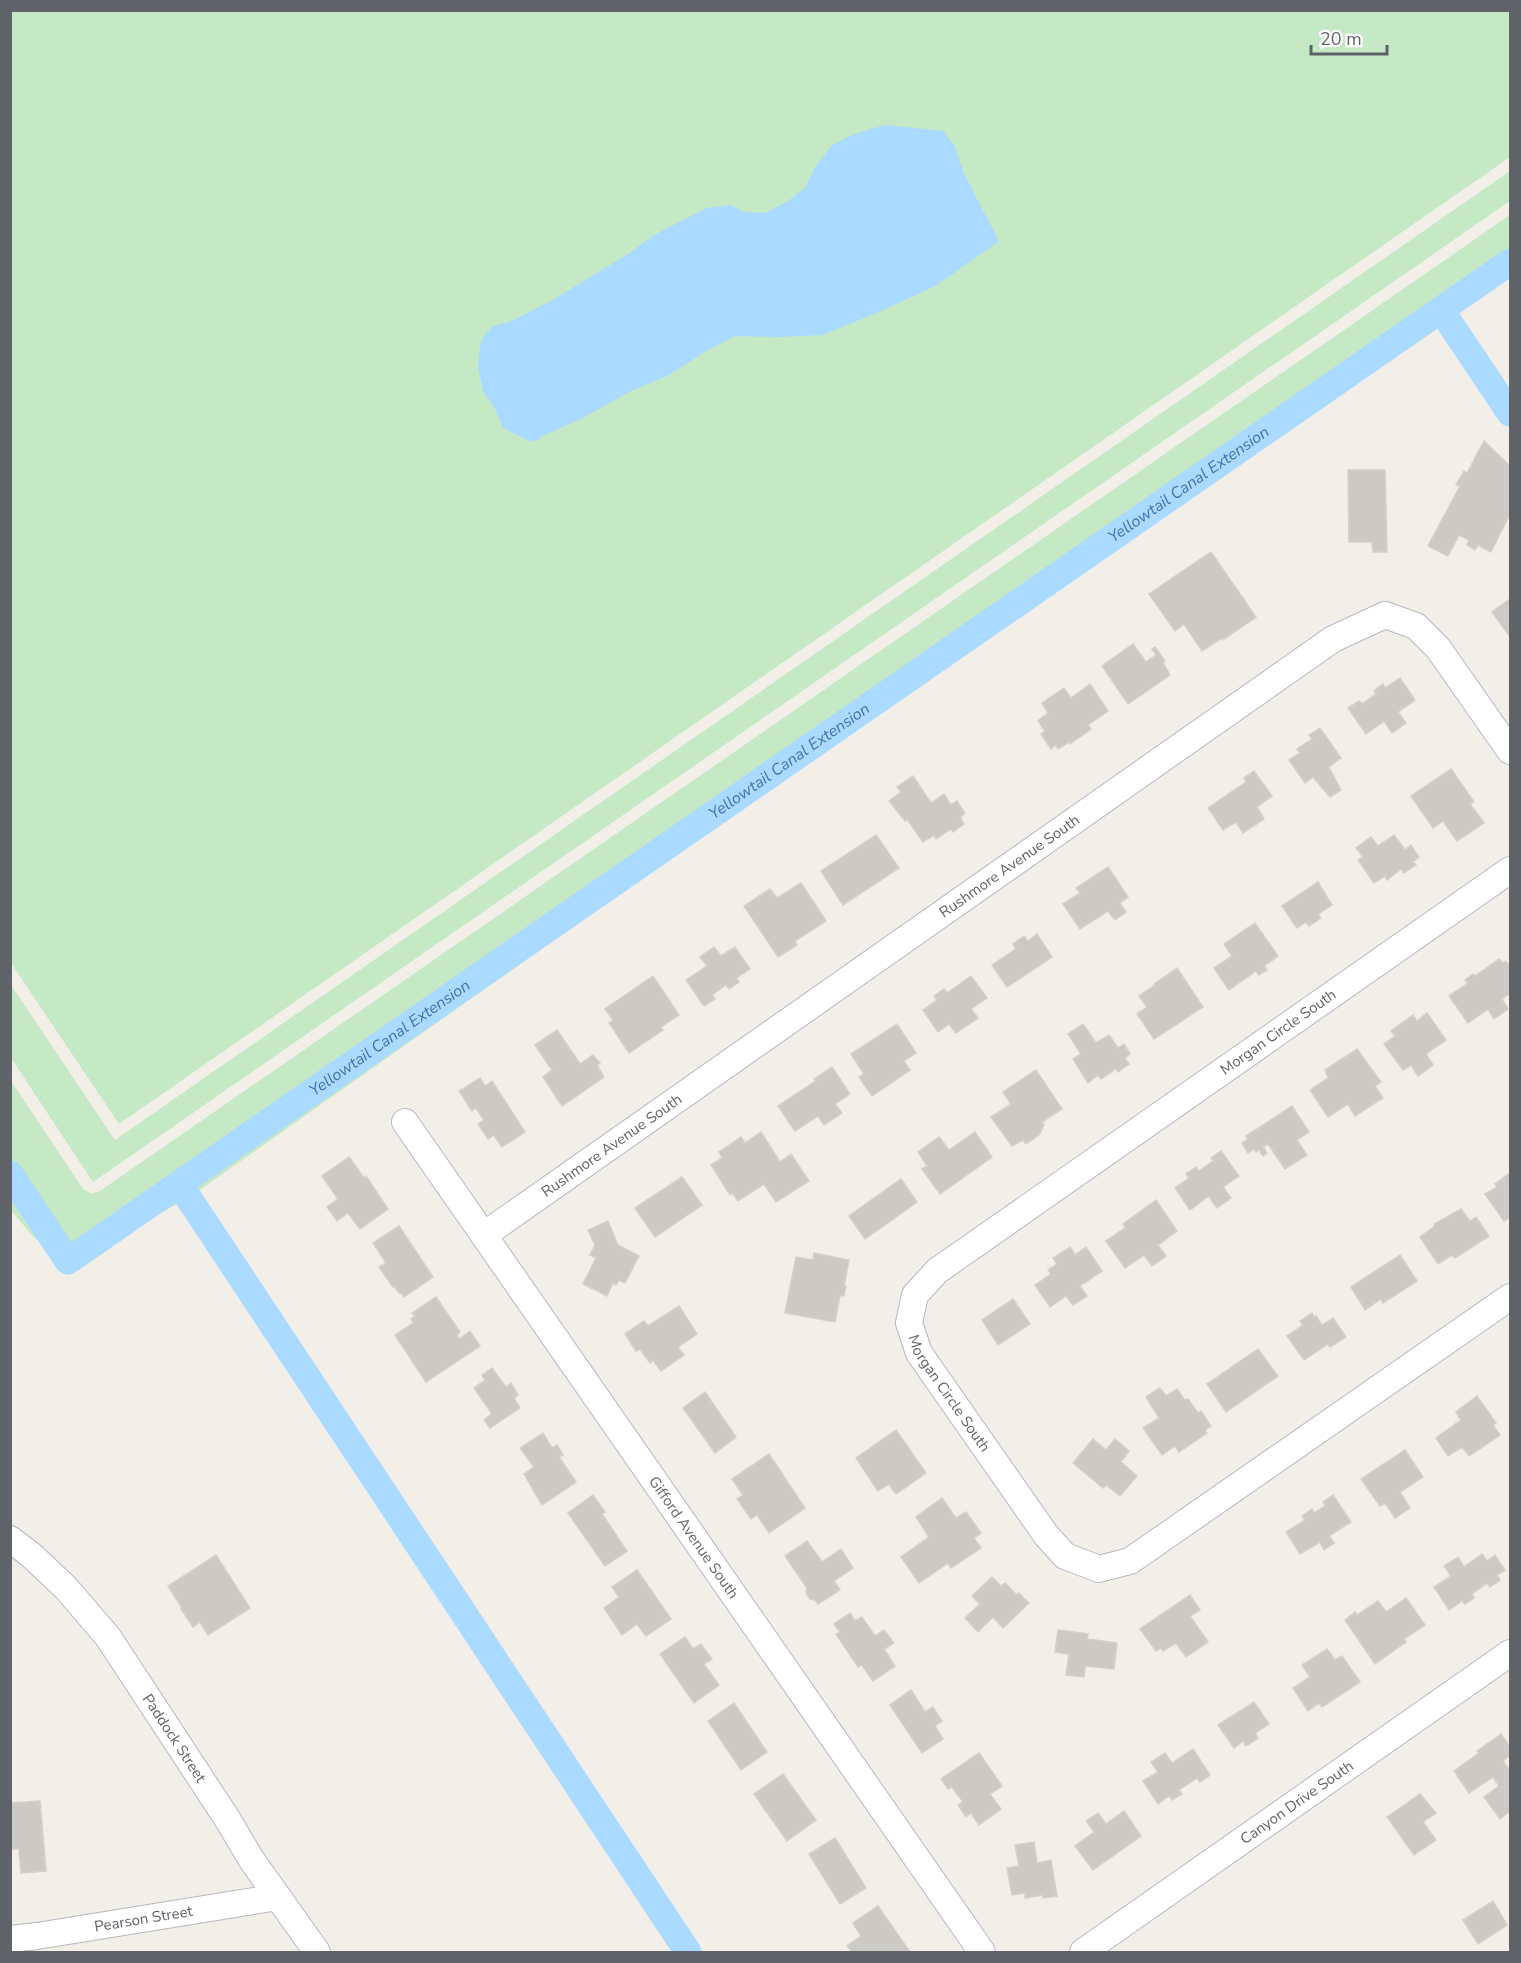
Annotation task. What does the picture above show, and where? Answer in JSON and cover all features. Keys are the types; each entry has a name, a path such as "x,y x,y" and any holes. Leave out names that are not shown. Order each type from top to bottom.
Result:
{"street":[{"name":"Rushmore Avenue South","path":"484,1236 1333,639 1385,615 1416,626 1438,648 1510,751"},
{"name":"Morgan Circle South","path":"1510,870 937,1271 915,1295 909,1323 919,1353 1046,1535 1065,1556 1099,1569 1130,1561 1510,1297"},
{"name":"Gifford Avenue South","path":"405,1122 982,1953"},
{"name":"Paddock Street","path":"10,1539 66,1588 108,1637 278,1898 317,1953"},
{"name":"Canyon Drive South","path":"1083,1953 1510,1653"},
{"name":"Pearson Street","path":"10,1939 278,1898"}],"green space":[{"path":"10,11 1510,11 1510,157 119,1124 11,963"},
{"path":"1510,171 1510,201 93,1182 11,1058 11,985 115,1140"},
{"path":"1510,215 1510,267 191,1196 89,1254 57,1253 43,1246 11,1210 11,1081 83,1189 92,1194 100,1191"}],"water":[{"path":"885,125 943,131 955,147 964,174 999,241 937,285 822,335 735,336 706,351 669,375 629,392 581,419 540,437 539,440 529,441 503,428 495,409 483,391 478,366 481,340 493,326 512,321 551,301 656,234 707,208 731,205 744,212 765,213 788,201 805,188 815,167 832,145 852,135"}],"building":[{"path":"1484,441 1510,466 1510,514 1491,552 1478,545 1475,550 1467,545 1469,540 1459,535 1448,556 1428,546 1460,486 1456,485 1464,471 1467,473"},
{"path":"1348,470 1385,470 1387,552 1373,552 1372,542 1349,542"},
{"path":"1211,552 1256,617 1223,640 1222,638 1202,651 1184,624 1175,631 1149,594"},
{"path":"1510,599 1510,637 1492,612"},
{"path":"1133,644 1146,662 1156,655 1152,649 1155,647 1165,661 1163,663 1170,675 1128,704 1102,666"},
{"path":"1400,678 1415,700 1398,712 1406,723 1392,733 1384,721 1366,734 1348,708 1359,701 1362,704 1376,694 1374,691 1383,684 1385,688"},
{"path":"1090,684 1108,711 1088,725 1091,729 1070,744 1069,742 1058,749 1055,745 1051,749 1041,734 1045,731 1038,721 1048,713 1042,703 1064,688 1071,698"},
{"path":"1320,728 1341,758 1329,767 1341,790 1330,797 1313,777 1305,783 1289,760 1300,753 1297,749 1312,739 1309,735"},
{"path":"1451,769 1474,802 1470,804 1484,823 1457,841 1443,821 1433,828 1411,796"},
{"path":"1254,771 1272,796 1257,807 1264,819 1243,833 1236,822 1223,830 1208,808 1246,782 1244,778"},
{"path":"913,776 931,803 944,794 951,805 957,801 965,813 960,817 964,824 953,832 951,829 936,839 934,835 923,842 907,819 905,821 889,801 901,792 897,787"},
{"path":"876,835 899,868 843,905 821,871"},
{"path":"1394,835 1405,850 1411,845 1419,857 1413,862 1416,865 1404,873 1401,869 1387,880 1385,876 1374,883 1358,860 1363,857 1356,848 1371,837 1378,846"},
{"path":"1108,867 1128,897 1120,903 1126,912 1115,920 1108,911 1080,929 1063,904 1080,893 1076,888"},
{"path":"1318,882 1332,905 1318,914 1321,918 1309,926 1306,922 1297,928 1282,906"},
{"path":"801,883 826,921 795,941 797,945 778,957 744,906 770,889 777,898"},
{"path":"1255,923 1278,956 1264,966 1267,970 1259,975 1256,971 1229,990 1214,968 1232,956 1224,944"},
{"path":"1037,934 1052,957 1007,987 992,965 1016,949 1013,944 1024,936 1028,941"},
{"path":"714,947 721,956 735,947 750,969 736,978 739,982 729,989 726,985 712,995 715,999 704,1006 686,980 707,966 700,957"},
{"path":"1499,959 1503,963 1506,961 1510,967 1510,993 1502,999 1508,1009 1494,1019 1488,1009 1468,1023 1449,996 1468,983 1465,980 1473,974 1475,976"},
{"path":"1177,968 1203,1007 1154,1039 1137,1014 1147,1007 1139,996"},
{"path":"653,976 679,1015 661,1027 663,1030 629,1053 609,1023 613,1020 605,1009"},
{"path":"971,976 987,998 971,1009 978,1018 956,1033 949,1024 938,1032 923,1010 937,1000 934,996 944,989 947,993"},
{"path":"1427,1013 1446,1040 1426,1054 1433,1065 1418,1076 1411,1065 1403,1070 1384,1044 1395,1036 1391,1031 1413,1015 1417,1021"},
{"path":"897,1024 916,1053 904,1061 910,1070 872,1096 859,1077 864,1074 851,1054"},
{"path":"1083,1024 1096,1043 1109,1035 1118,1048 1124,1044 1130,1054 1125,1058 1129,1064 1118,1072 1116,1069 1101,1079 1098,1075 1088,1083 1073,1059 1081,1054 1068,1034"},
{"path":"557,1030 580,1064 593,1055 600,1063 597,1065 604,1077 562,1106 543,1077 552,1070 535,1045"},
{"path":"1357,1049 1381,1082 1375,1086 1383,1098 1355,1116 1348,1104 1328,1117 1310,1090 1328,1078 1325,1070"},
{"path":"832,1067 850,1094 835,1104 842,1113 824,1125 818,1116 795,1131 778,1106 816,1081 814,1079"},
{"path":"1036,1070 1062,1109 1042,1122 1044,1125 1039,1135 1026,1144 1023,1140 1012,1146 991,1117 1011,1104 1003,1092"},
{"path":"480,1078 485,1086 492,1081 525,1132 502,1147 494,1135 488,1139 478,1124 484,1120 476,1108 472,1111 459,1091"},
{"path":"1292,1106 1309,1132 1297,1140 1307,1155 1285,1169 1268,1144 1263,1147 1267,1153 1263,1156 1259,1150 1256,1152 1254,1149 1248,1153 1242,1143 1248,1139 1246,1136"},
{"path":"761,1132 780,1162 791,1154 809,1181 776,1202 764,1184 738,1201 732,1193 730,1195 711,1165 722,1158 719,1152 741,1137 745,1143"},
{"path":"975,1132 992,1157 940,1194 922,1169 927,1166 918,1152 939,1137 949,1150"},
{"path":"1221,1151 1239,1176 1223,1187 1231,1198 1217,1208 1209,1196 1190,1210 1175,1188 1189,1178 1186,1174 1196,1167 1199,1171 1213,1161 1211,1158"},
{"path":"349,1157 364,1178 366,1176 388,1209 360,1229 348,1213 337,1221 327,1207 338,1199 322,1176"},
{"path":"1510,1173 1510,1217 1504,1221 1485,1194 1497,1187 1495,1184"},
{"path":"682,1177 702,1205 655,1237 635,1208"},
{"path":"901,1179 917,1202 865,1239 849,1216"},
{"path":"1156,1200 1177,1231 1158,1245 1166,1256 1152,1266 1144,1255 1125,1268 1106,1241 1125,1228 1123,1224"},
{"path":"1461,1209 1470,1221 1476,1217 1489,1236 1455,1258 1452,1255 1438,1264 1420,1237 1435,1226 1434,1224"},
{"path":"608,1221 618,1245 639,1256 625,1283 619,1280 616,1285 613,1283 607,1296 583,1284 596,1258 590,1255 595,1245 588,1230"},
{"path":"399,1226 433,1277 404,1297 393,1287 379,1267 386,1263 373,1243"},
{"path":"1070,1247 1075,1255 1086,1247 1102,1271 1080,1286 1087,1296 1073,1305 1066,1296 1050,1307 1035,1285 1051,1274 1048,1270 1057,1264 1053,1258"},
{"path":"814,1253 849,1260 844,1296 840,1295 835,1322 785,1313 796,1257 813,1260"},
{"path":"1400,1255 1417,1281 1383,1303 1381,1299 1365,1310 1351,1287"},
{"path":"436,1297 460,1332 457,1335 459,1339 470,1331 480,1346 426,1382 395,1335 413,1323 411,1319 415,1316 412,1313"},
{"path":"1013,1299 1030,1324 998,1345 982,1320"},
{"path":"679,1306 697,1334 678,1347 684,1355 661,1371 653,1360 650,1363 640,1349 636,1351 625,1334 644,1321 648,1326"},
{"path":"1312,1313 1322,1325 1333,1318 1346,1337 1330,1347 1328,1344 1304,1360 1287,1336 1303,1325 1300,1321"},
{"path":"1258,1349 1278,1376 1226,1412 1207,1384"},
{"path":"492,1368 506,1387 511,1383 518,1395 514,1398 520,1408 490,1428 484,1420 492,1414 474,1388 485,1380 482,1375"},
{"path":"1160,1388 1166,1396 1177,1389 1198,1413 1201,1411 1211,1426 1205,1430 1207,1433 1179,1452 1175,1446 1162,1455 1143,1428 1159,1418 1146,1397"},
{"path":"705,1392 736,1437 715,1453 683,1408"},
{"path":"1477,1396 1496,1423 1493,1425 1500,1435 1469,1456 1462,1447 1448,1456 1436,1438 1461,1420 1456,1412"},
{"path":"896,1430 926,1473 896,1494 889,1484 878,1491 856,1458"},
{"path":"543,1433 552,1448 557,1445 563,1455 559,1457 576,1482 542,1505 524,1474 534,1467 520,1448"},
{"path":"1093,1439 1106,1450 1115,1439 1129,1451 1121,1462 1137,1476 1120,1496 1106,1485 1103,1488 1073,1463"},
{"path":"1405,1450 1423,1477 1400,1492 1410,1508 1395,1518 1385,1503 1380,1506 1361,1479"},
{"path":"769,1454 805,1508 769,1533 757,1515 751,1519 737,1499 743,1495 732,1479"},
{"path":"593,1495 605,1512 602,1514 627,1551 605,1566 568,1513"},
{"path":"1333,1495 1351,1522 1329,1536 1334,1543 1324,1550 1320,1542 1300,1554 1286,1532 1305,1520 1302,1516 1312,1509 1314,1513 1325,1506 1323,1502"},
{"path":"942,1498 956,1518 966,1512 981,1533 974,1538 981,1548 951,1568 948,1563 919,1583 901,1557 929,1537 916,1517"},
{"path":"807,1541 822,1562 841,1549 853,1568 834,1581 840,1590 818,1604 815,1600 810,1599 806,1593 807,1588 785,1556"},
{"path":"1482,1554 1487,1561 1495,1555 1505,1570 1497,1575 1500,1580 1490,1587 1487,1583 1472,1594 1474,1598 1465,1604 1462,1601 1449,1610 1434,1587 1451,1576 1444,1566 1458,1557 1464,1567"},
{"path":"216,1555 250,1608 208,1635 200,1622 193,1627 168,1586"},
{"path":"637,1570 671,1619 646,1636 637,1624 622,1635 604,1608 619,1597 612,1587"},
{"path":"992,1577 1001,1586 1005,1583 1029,1603 1003,1628 993,1617 978,1632 965,1618 980,1604 972,1596"},
{"path":"1190,1595 1200,1610 1190,1616 1208,1642 1186,1657 1176,1643 1163,1651 1161,1648 1156,1651 1140,1629"},
{"path":"1406,1598 1425,1625 1404,1639 1406,1642 1375,1664 1345,1620 1355,1612 1357,1615 1378,1601 1386,1612"},
{"path":"850,1613 855,1621 862,1617 875,1636 884,1630 894,1643 884,1649 895,1666 873,1681 862,1665 858,1667 836,1634 840,1632 834,1624"},
{"path":"1058,1630 1088,1634 1087,1639 1117,1643 1114,1669 1085,1666 1084,1677 1066,1675 1069,1654 1055,1652"},
{"path":"685,1637 693,1649 701,1644 712,1659 704,1664 719,1685 694,1703 660,1654"},
{"path":"1327,1649 1335,1660 1342,1656 1360,1682 1322,1707 1319,1703 1308,1711 1293,1688 1310,1677 1302,1665"},
{"path":"911,1690 925,1712 933,1707 942,1721 935,1726 943,1739 922,1753 890,1705"},
{"path":"1254,1702 1269,1724 1255,1733 1258,1738 1246,1746 1243,1741 1234,1748 1218,1725"},
{"path":"734,1703 767,1752 741,1770 708,1721"},
{"path":"1501,1734 1510,1747 1510,1755 1503,1761 1510,1771 1510,1811 1500,1819 1484,1797 1499,1786 1493,1777 1469,1793 1454,1771"},
{"path":"1193,1749 1210,1775 1200,1782 1197,1778 1179,1790 1182,1794 1172,1800 1169,1796 1158,1804 1143,1781 1158,1772 1151,1762 1165,1753 1172,1763"},
{"path":"979,1753 1002,1786 990,1794 1001,1809 979,1825 971,1813 966,1817 958,1805 963,1802 952,1787 948,1789 941,1779"},
{"path":"783,1774 816,1820 787,1841 754,1794"},
{"path":"1420,1794 1436,1813 1423,1822 1436,1840 1414,1855 1387,1817"},
{"path":"40,1801 46,1871 21,1873 19,1849 11,1849 10,1856 10,1803"},
{"path":"1124,1811 1141,1836 1093,1870 1075,1846 1094,1832 1086,1821 1098,1813 1106,1824"},
{"path":"835,1838 866,1888 840,1904 809,1854"},
{"path":"1034,1842 1037,1863 1051,1860 1057,1896 1043,1898 1043,1895 1025,1898 1025,1893 1012,1895 1007,1868 1019,1866 1015,1845"},
{"path":"1493,1901 1507,1925 1478,1944 1463,1920"},
{"path":"878,1906 910,1952 852,1952 847,1946 861,1936 853,1923"}],"waterway":[{"name":"Yellowtail Canal Extension","path":"10,1174 68,1261 1510,262"},
{"path":"1441,310 1510,413"},
{"path":"180,1185 688,1952"}]}
